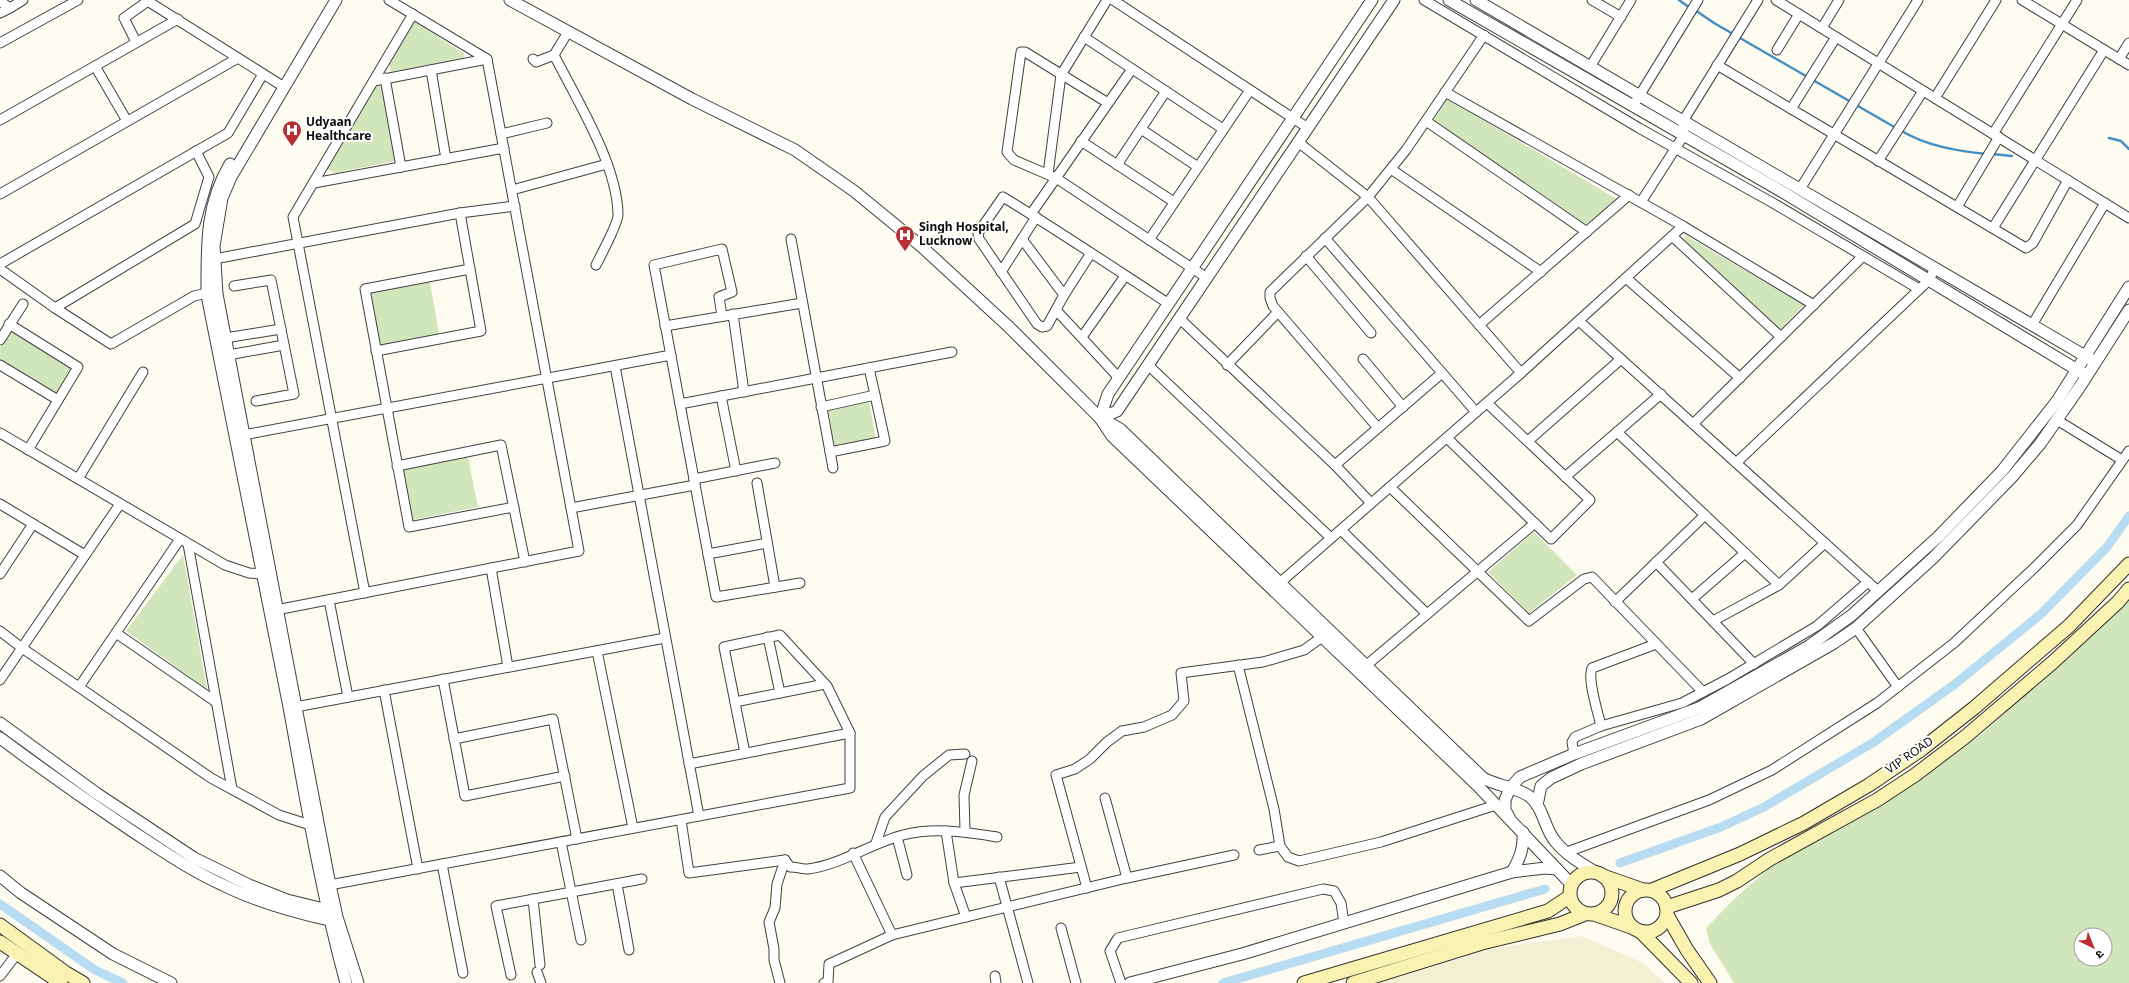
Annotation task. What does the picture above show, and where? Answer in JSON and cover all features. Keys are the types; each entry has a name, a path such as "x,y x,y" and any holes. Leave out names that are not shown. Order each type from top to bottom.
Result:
{"main road":[{"name":"VIP ROAD","path":"1648,890 1740,854 1804,824 1869,785 1922,749 1974,708 2069,626 2129,564"},
{"name":"VIP ROAD","path":"1667,911 1737,881 1770,859 1877,800 1915,775 1965,737 2052,663 2118,602 2129,589"},
{"path":"1304,983 1548,911 1571,891 1580,875 1588,872 1648,890 1665,900 1667,911 1687,950 1710,983"},
{"path":"1353,983 1482,943 1560,924 1589,914 1601,912 1608,906 1611,898 1609,882 1600,875"},
{"path":"1648,890 1635,892 1629,898 1625,914 1628,922 1637,929 1691,983"},
{"path":"1571,891 1572,904 1578,911 1649,932 1657,929 1664,923 1667,911"},
{"path":"0,925 66,973 83,983"},
{"path":"0,942 61,983"}],"street":[{"path":"0,13 23,0"},
{"path":"0,43 78,0"},
{"path":"328,0 231,177 222,198 211,260 208,293 239,436 346,983"},
{"path":"281,85 336,0"},
{"path":"274,611 579,551 487,59 389,0"},
{"path":"510,0 692,98 795,150 854,190 921,246 1009,327 1100,418 1120,429 1276,586 1363,669 1483,778 1495,784 1510,788 1529,796 1537,805 1543,821 1555,841 1575,859 1600,875"},
{"path":"1052,176 1061,75 1107,0"},
{"path":"1113,0 1308,128"},
{"path":"1100,418 1108,394 1372,0"},
{"path":"1100,418 1117,411 1394,0"},
{"path":"1424,0 1675,148 1919,289"},
{"path":"1449,0 1684,135 2088,376"},
{"path":"1476,0 2096,362"},
{"path":"1592,0 1621,17"},
{"path":"1590,67 1631,0"},
{"path":"1641,202 1684,135 1682,121 1758,0"},
{"path":"1776,0 2129,218"},
{"path":"1822,28 1839,0"},
{"path":"1800,190 1918,0"},
{"path":"1935,98 1996,0"},
{"path":"2022,0 2129,65"},
{"path":"1957,207 1992,149 1996,136 2077,0"},
{"path":"0,1 10,8"},
{"path":"136,42 123,20 125,16 147,1 178,19 281,85"},
{"path":"1633,106 1697,2"},
{"path":"365,593 294,217 413,14"},
{"path":"1777,50 1799,14"},
{"path":"0,120 178,19"},
{"path":"533,59 536,62 554,56 568,32"},
{"path":"1378,428 1278,312 1270,298 1270,292 1368,197 1391,169 1426,121 1484,35"},
{"path":"1084,37 1223,129"},
{"path":"1790,109 1836,37"},
{"path":"2119,59 2129,43"},
{"path":"1993,228 2104,50"},
{"path":"1108,102 1025,52 1021,52 1007,152 1014,160 1052,176 1207,278"},
{"path":"554,56 592,130 611,175 619,216 596,264"},
{"path":"0,194 238,58"},
{"path":"374,80 487,59"},
{"path":"1717,65 2026,248 2029,247 2068,180"},
{"path":"95,66 127,121"},
{"path":"1002,272 1034,216 1052,176 1081,141 1132,68"},
{"path":"431,70 446,159"},
{"path":"0,264 228,133 263,74"},
{"path":"385,78 401,167"},
{"path":"1149,240 1250,90"},
{"path":"1117,165 1166,91"},
{"path":"1878,161 1923,91"},
{"path":"1446,92 1683,226 1814,305"},
{"path":"1426,121 1587,232"},
{"path":"501,134 547,123"},
{"path":"1141,129 1198,167"},
{"path":"1081,141 1174,202"},
{"path":"1298,142 1368,197 1521,373"},
{"path":"314,183 504,148"},
{"path":"54,308 195,224 209,177 196,151"},
{"path":"512,190 607,164"},
{"path":"1391,169 1541,272"},
{"path":"1480,325 1629,195"},
{"path":"1091,253 1064,295 1047,326 1042,327 1038,324 979,239 980,230 1003,197 1034,216 1091,253 1168,304"},
{"path":"2032,325 2105,203"},
{"path":"211,260 460,213 515,206"},
{"path":"376,351 482,331 460,213"},
{"path":"1276,586 1521,373 1683,226"},
{"path":"1672,236 1781,338"},
{"path":"1325,238 1476,412"},
{"path":"791,239 815,378 833,468"},
{"path":"1022,239 1064,295"},
{"path":"722,316 719,298 732,292 722,249 654,265 716,597 800,583"},
{"path":"1306,256 1371,333"},
{"path":"1694,424 1863,256"},
{"path":"211,260 228,355 239,436 262,574 274,611"},
{"path":"0,268 54,308 111,344 194,296 208,293"},
{"path":"1736,463 1929,280 1935,268"},
{"path":"470,269 365,289 397,466 409,527 514,507"},
{"path":"1082,337 1125,276"},
{"path":"1626,278 1740,378"},
{"path":"234,286 271,280 294,394 256,401"},
{"path":"1509,818 1505,800 1510,788 1520,777 1574,754 1699,708 1810,646 1852,615 1938,537 2002,471 2057,401 2078,370 2129,287"},
{"path":"665,326 802,303"},
{"path":"0,340 23,304"},
{"path":"1056,310 1119,378"},
{"path":"1537,805 1541,786 1550,778 1581,764 1701,719 1821,651 1856,628 1933,558 2001,488 2040,444 2088,376 2129,310"},
{"path":"1227,365 1278,312"},
{"path":"733,314 744,392"},
{"path":"1179,318 1227,365 1335,465 1372,503"},
{"path":"1579,321 1878,591"},
{"path":"9,324 78,367 28,450"},
{"path":"225,338 281,329"},
{"path":"228,355 284,345"},
{"path":"680,404 952,352"},
{"path":"239,436 671,355"},
{"path":"1528,441 1621,358"},
{"path":"1363,359 1403,407"},
{"path":"0,365 58,400"},
{"path":"1148,365 1331,538"},
{"path":"615,366 699,816"},
{"path":"830,452 885,441 869,368"},
{"path":"78,479 143,372"},
{"path":"1335,465 1442,373"},
{"path":"1565,477 1661,394"},
{"path":"821,407 875,395"},
{"path":"721,396 736,471"},
{"path":"1447,438 1551,539 1590,500 1487,403"},
{"path":"2057,420 2122,460"},
{"path":"1617,432 1779,585"},
{"path":"0,433 224,565 249,573 262,574"},
{"path":"397,466 501,445 524,562"},
{"path":"1567,852 1709,800 1772,770 1877,703 1954,643 2034,568 2077,524 2129,451"},
{"path":"571,508 639,496 736,471 775,464"},
{"path":"757,483 775,587"},
{"path":"1390,487 1529,621 1584,579 1592,578 1703,692"},
{"path":"0,504 85,555"},
{"path":"0,680 120,504"},
{"path":"1615,602 1705,515"},
{"path":"1363,669 1535,523"},
{"path":"0,574 33,524"},
{"path":"1341,530 1427,614"},
{"path":"79,687 116,633 184,541"},
{"path":"184,541 232,789"},
{"path":"708,554 767,543"},
{"path":"1713,621 1779,585 1825,543"},
{"path":"1692,600 1745,553"},
{"path":"1656,562 1754,664"},
{"path":"491,568 508,667"},
{"path":"1574,754 1572,745 1575,737 1601,726 1682,703 1703,692 1754,664 1817,626 1868,582"},
{"path":"1276,586 1322,637 1363,669 1523,832 1557,868 1571,891"},
{"path":"329,600 348,697"},
{"path":"1856,628 1898,687"},
{"path":"0,631 150,737 232,789 279,815 310,825"},
{"path":"116,633 216,702"},
{"path":"326,886 850,788 850,733 825,684 780,635 724,647 745,753"},
{"path":"768,637 780,693"},
{"path":"1087,888 1056,775 1075,769 1090,760 1106,742 1122,731 1144,727 1172,714 1184,701 1181,673 1263,662 1304,650 1322,637"},
{"path":"293,707 665,638"},
{"path":"1601,726 1590,672 1592,668 1656,644"},
{"path":"597,651 633,828"},
{"path":"1238,666 1274,809 1280,846 1288,857 1299,861 1381,842 1496,805"},
{"path":"443,680 466,796 565,776"},
{"path":"735,702 825,684"},
{"path":"384,690 418,869"},
{"path":"293,707 310,825 326,886"},
{"path":"454,739 553,719 577,839"},
{"path":"0,723 96,793 110,809 197,866 254,899 282,909 332,916"},
{"path":"689,764 850,733"},
{"path":"0,738 90,803 110,809"},
{"path":"876,843 885,817 923,776 949,755 965,754"},
{"path":"964,831 964,795 972,761"},
{"path":"90,803 96,793"},
{"path":"1105,798 1127,878"},
{"path":"681,820 690,873 785,860"},
{"path":"946,831 954,883 966,917"},
{"path":"785,860 790,867 808,869 854,853 876,843 897,837 946,831 964,831 998,837"},
{"path":"1512,872 1520,859 1524,848 1523,832"},
{"path":"897,837 907,875"},
{"path":"561,842 581,940"},
{"path":"1259,850 1280,846"},
{"path":"854,853 892,935"},
{"path":"824,983 828,982 830,964 892,935 1127,878 1234,855"},
{"path":"780,983 774,960 770,922 774,908 777,884 785,860"},
{"path":"442,864 463,973"},
{"path":"954,883 1081,866"},
{"path":"1130,983 1242,954 1512,872 1557,868"},
{"path":"0,876 21,893 113,954 172,983"},
{"path":"999,877 1028,983"},
{"path":"511,975 496,906 642,879"},
{"path":"617,884 629,950"},
{"path":"1121,983 1110,951 1118,938 1323,889 1334,891 1341,903 1344,923"},
{"path":"533,899 541,983"},
{"path":"332,916 358,983"},
{"path":"1061,928 1076,983"},
{"path":"0,976 16,954"}],"shaded area":[{"path":"1582,936 1643,963 1665,983 1378,983 1496,948"}],"green space":[{"path":"413,21 465,54 463,58 391,72 389,63"},
{"path":"382,85 395,161 335,173 327,169 375,87"},
{"path":"1447,99 1617,199 1585,225 1434,120"},
{"path":"1686,236 1804,305 1781,329 1683,239"},
{"path":"430,282 439,334 380,345 371,292"},
{"path":"11,330 73,368 57,394 0,360 0,348"},
{"path":"869,401 876,439 835,447 828,409"},
{"path":"468,457 478,507 412,520 402,469"},
{"path":"1534,532 1577,575 1529,613 1488,572"},
{"path":"183,555 207,689 126,631"},
{"path":"2129,597 2129,983 1734,983 1710,944 1706,928 1733,900 1773,865 1919,780 1983,733 2085,641"}],"waterway":[{"path":"1679,0 1690,8"},
{"path":"1695,10 1714,23 1896,128"},
{"path":"1900,130 1910,136 1931,144 1987,154"},
{"path":"2109,138 2121,141 2129,149"},
{"path":"1992,154 2012,156"},
{"path":"1620,863 1721,827 1764,807 1874,742 1955,684 2041,614 2107,547 2129,516"},
{"path":"1223,983 1545,889"},
{"path":"0,904 95,970 123,983"}],"place":[{"name":"Udyaan Healthcare","path":"292,147"},
{"name":"Singh Hospital, Lucknow","path":"905,252"}]}
